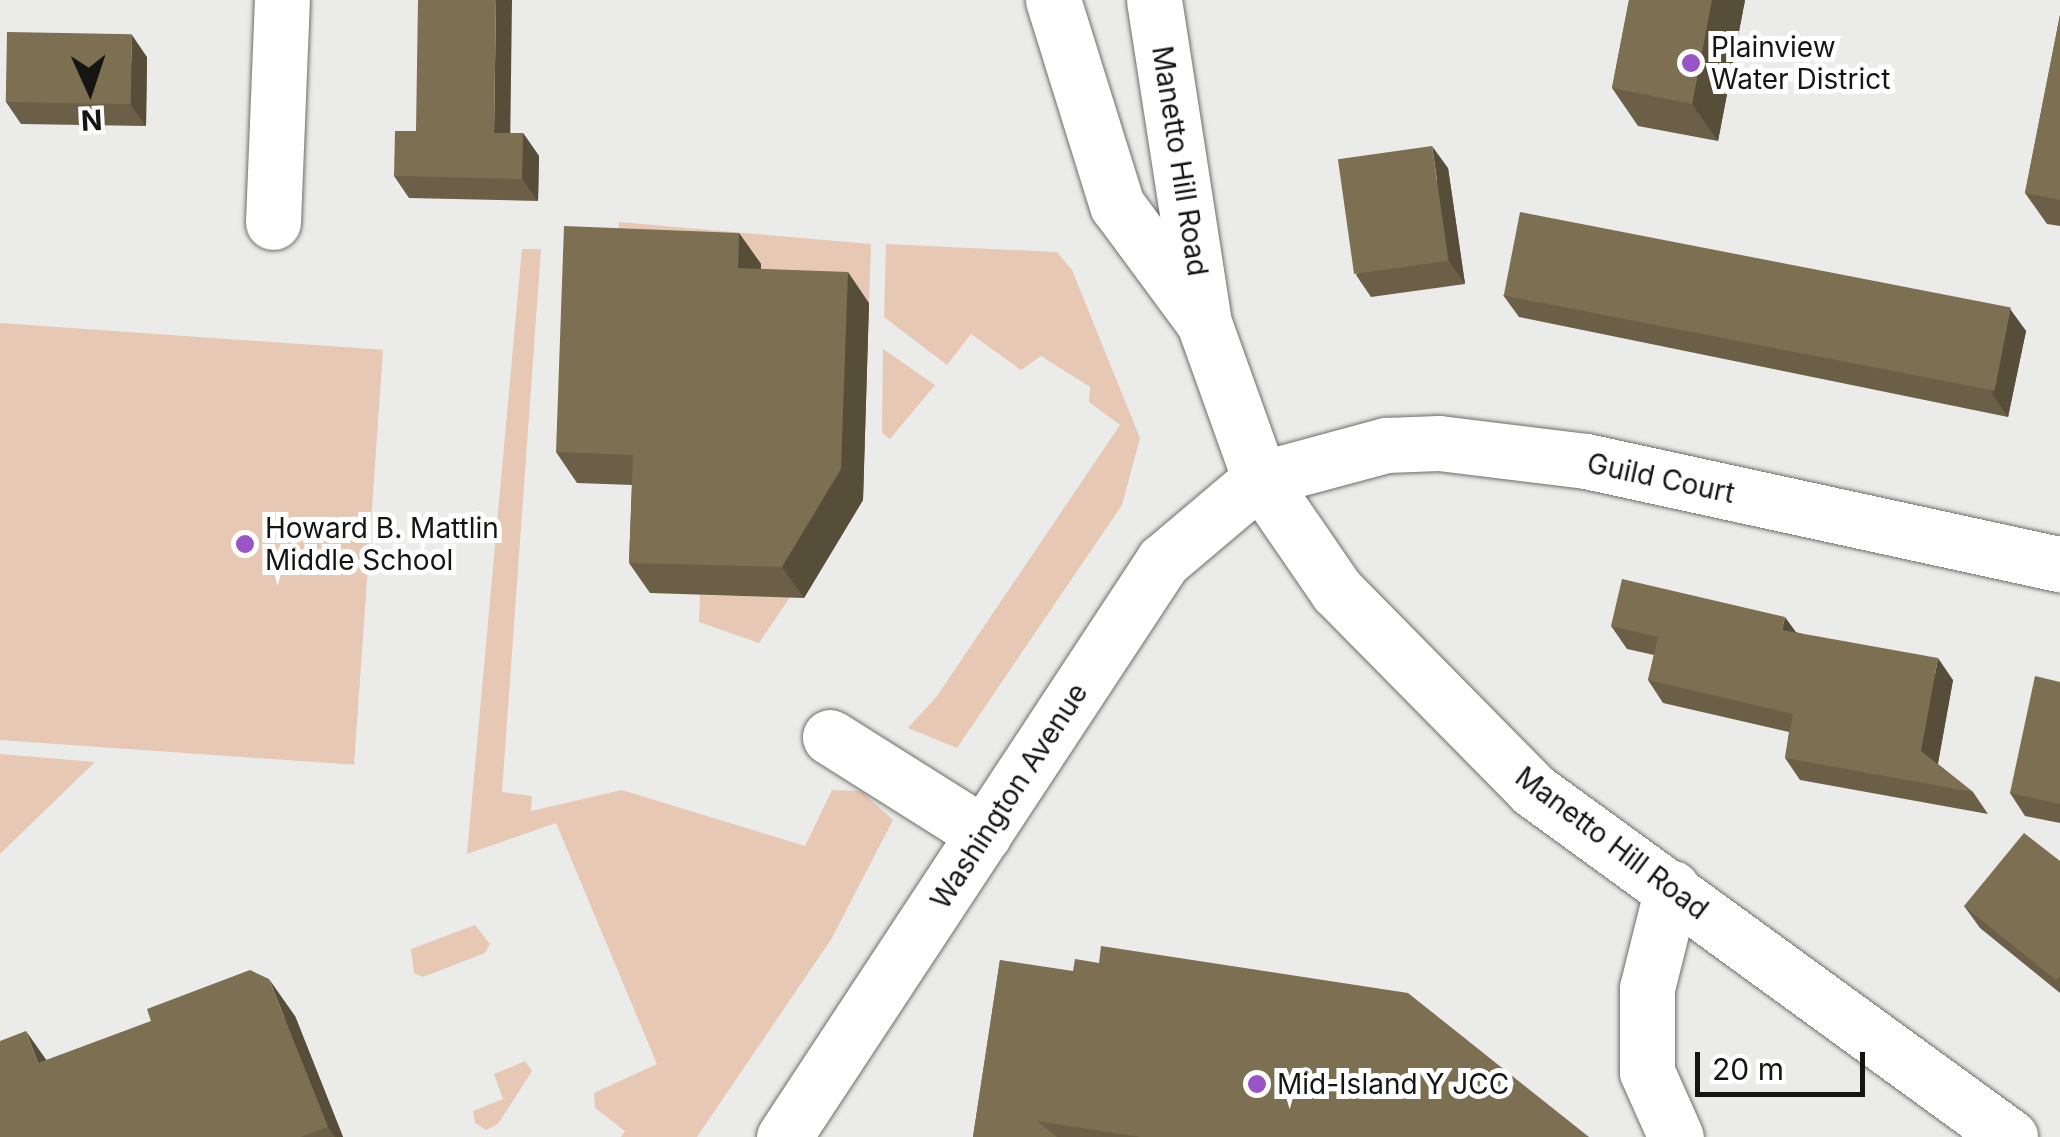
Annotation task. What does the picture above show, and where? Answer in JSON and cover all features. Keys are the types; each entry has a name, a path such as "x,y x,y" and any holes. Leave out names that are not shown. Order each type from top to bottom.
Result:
{"main road":[{"path":"273,222 282,0"},
{"name":"Manetto Hill Road","path":"1053,0 1118,205 1204,323"},
{"name":"Manetto Hill Road","path":"1154,0 1204,323 1260,479 1337,590 1533,790 2010,1137"},
{"name":"Guild Court","path":"1260,479 1386,444 1439,443 1586,461 2060,564"},
{"name":"Washington Avenue","path":"784,1137 1164,561 1260,479"},
{"path":"830,737 984,834"},
{"path":"1672,888 1646,988 1647,1072 1676,1137"}],"shaded area":[{"path":"619,222 871,244 869,303 760,299 760,264 618,258"},
{"path":"886,244 1057,252 1072,270 1140,438 1122,505 957,748 908,728 937,696 1120,425 1089,402 1090,387 1041,356 1021,370 971,334 947,365 884,317"},
{"path":"522,249 541,249 502,792 532,796 531,811 622,790 805,846 832,790 861,791 893,820 832,938 697,1137 621,1137 625,1131 595,1108 594,1093 657,1064 556,823 467,854"},
{"path":"0,323 383,350 354,765 0,740"},
{"path":"883,349 935,385 890,439 882,433"},
{"path":"700,595 790,597 759,643 699,622"},
{"path":"0,754 95,762 0,854"},
{"path":"475,925 490,944 485,953 423,977 414,973 411,949"},
{"path":"525,1061 532,1071 498,1124 486,1130 475,1123 473,1111 503,1099 494,1074"}],"building":[{"path":"418,0 496,0 494,133 523,133 522,179 394,176 395,131 416,131"},
{"path":"1629,0 1712,0 1692,104 1612,88"},
{"path":"2060,15 2060,200 2025,193"},
{"path":"7,32 132,34 131,104 6,102"},
{"path":"1432,146 1448,261 1354,274 1338,159"},
{"path":"1520,212 2011,307 1995,391 1504,295"},
{"path":"564,226 739,233 738,268 848,272 841,469 782,567 629,563 633,455 556,452"},
{"path":"1622,579 1785,617 1782,630 1938,658 1921,751 1973,792 1785,758 1793,714 1648,680 1658,637 1611,626"},
{"path":"2035,676 2060,682 2060,804 2010,793"},
{"path":"2024,833 2060,861 2060,976 2056,980 1964,906"},
{"name":"Mid-Island Y JCC","path":"1101,946 1408,993 1589,1137 1141,1137 1037,1121 1057,1137 973,1137 1000,960 1073,971 1075,959 1099,963"},
{"path":"250,970 269,979 328,1127 301,1137 0,1137 0,1041 26,1031 38,1063 151,1021 147,1009"}],"place":[{"name":"Plainview Water District","path":"1691,63"},
{"name":"Howard B. Mattlin Middle School","path":"245,544"},
{"name":"Mid-Island Y JCC","path":"1257,1084"}]}
